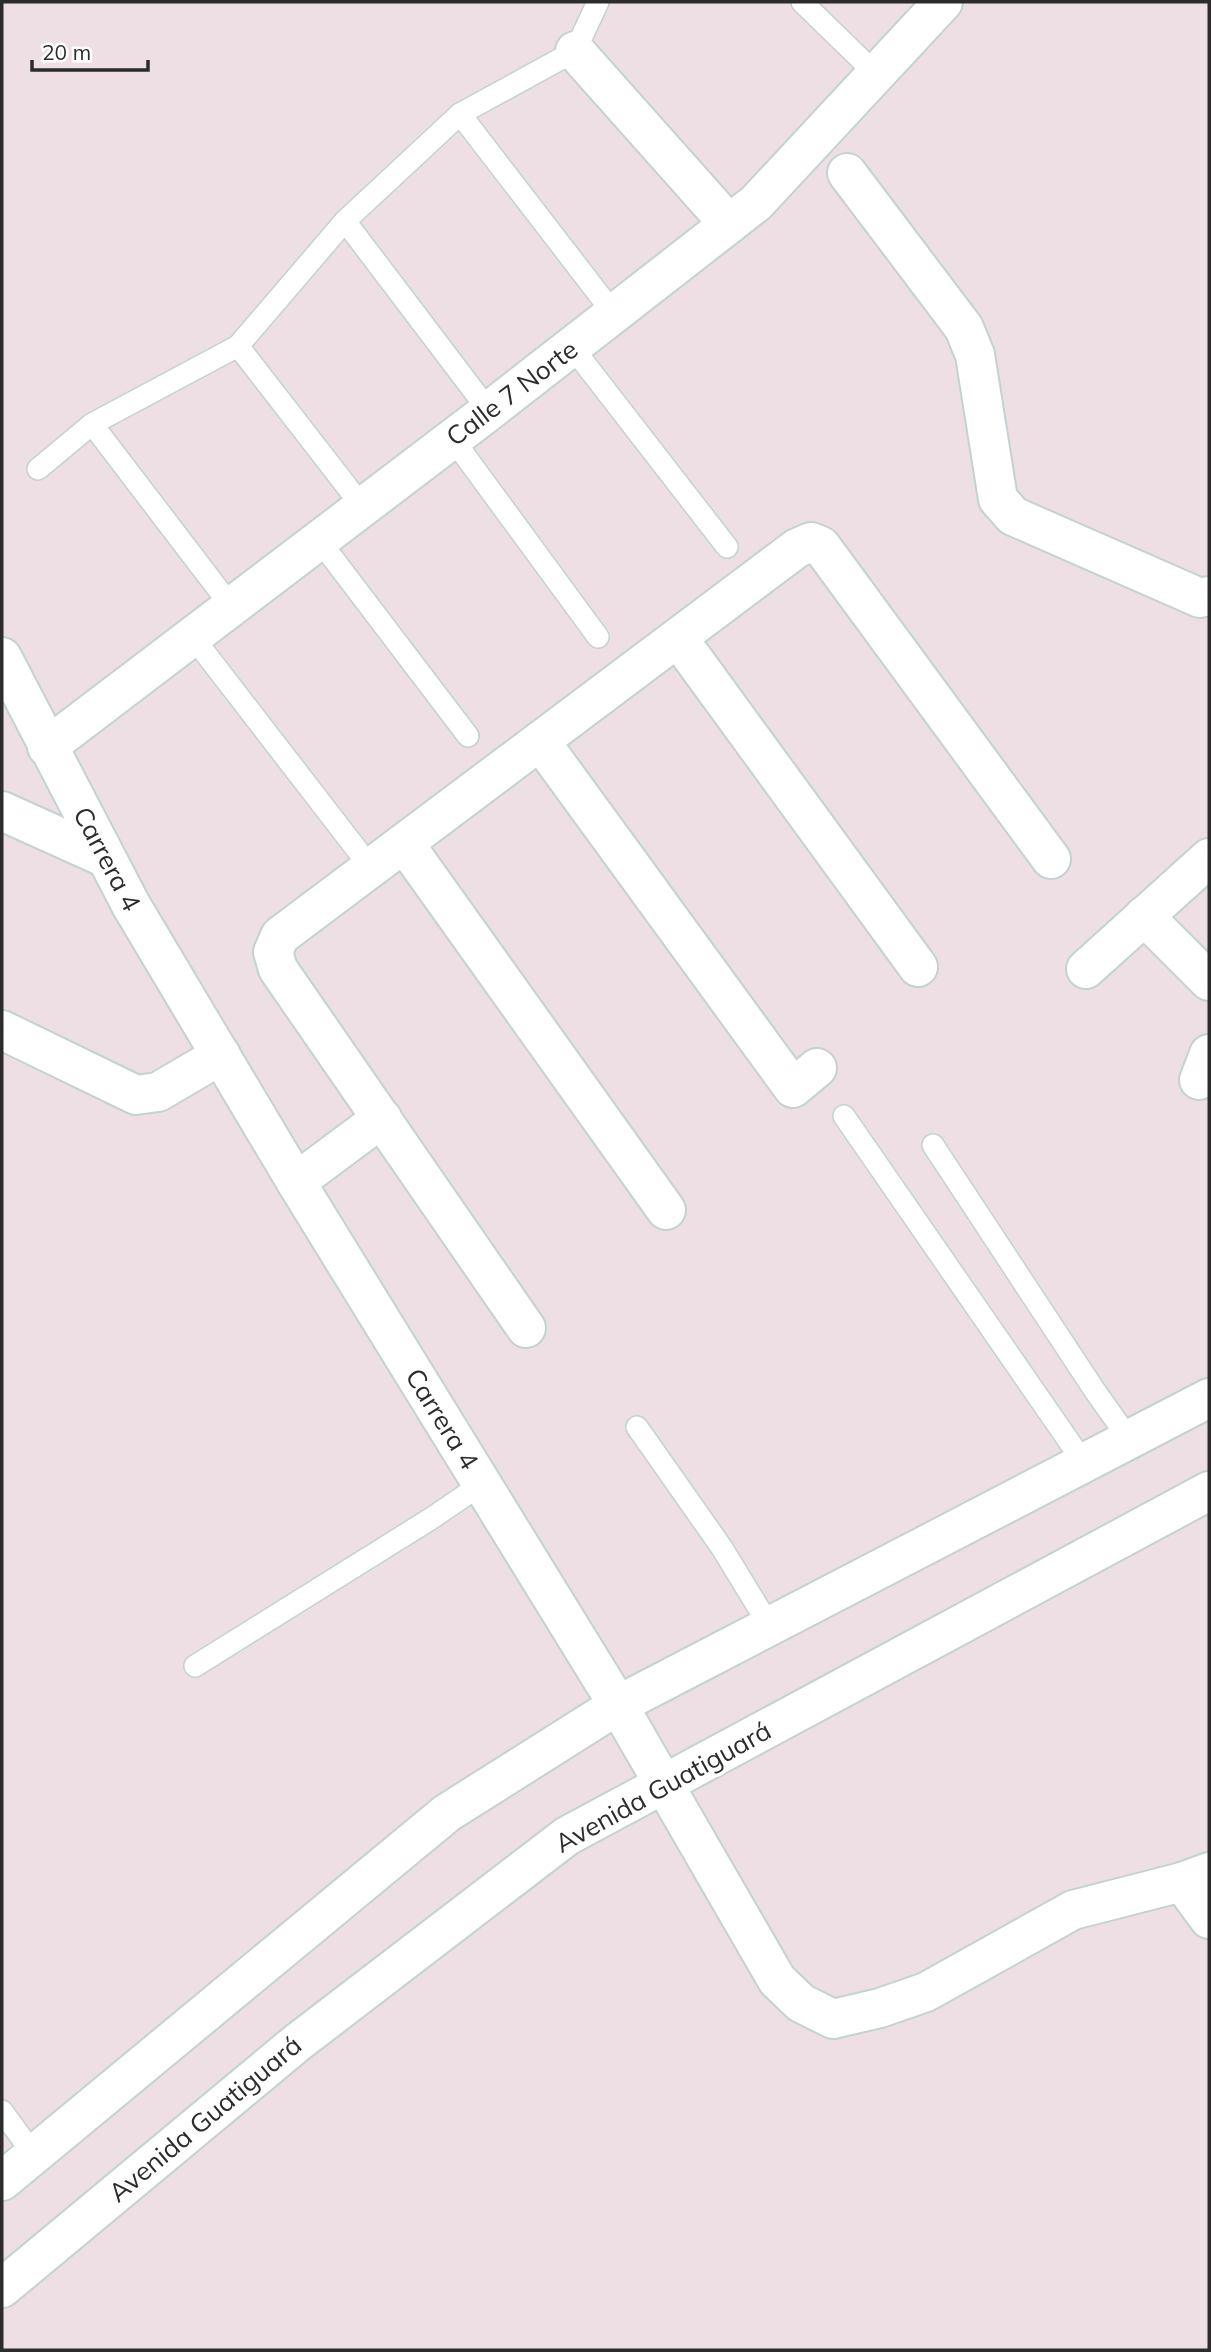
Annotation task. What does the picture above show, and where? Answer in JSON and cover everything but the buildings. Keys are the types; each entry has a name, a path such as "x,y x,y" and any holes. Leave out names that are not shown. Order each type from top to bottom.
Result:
{"street":[{"name":"Calle 7 Norte","path":"47,747 757,203 943,2"},
{"path":"575,51 729,224"},
{"path":"847,173 964,328 975,355 998,499 1013,516 1200,598 1209,596"},
{"path":"526,1328 278,969 273,952 280,936 797,548 811,542 821,546 1051,859"},
{"path":"678,638 918,967"},
{"name":"Carrera 4","path":"2,657 131,905 296,1182 618,1705 777,1980 801,2003 833,2020 926,1992 1073,1910 1195,1877"},
{"path":"540,741 793,1088 817,1068"},
{"path":"2,811 106,858"},
{"path":"404,843 666,1210"},
{"path":"1086,969 1209,858"},
{"path":"1144,916 1209,981"},
{"path":"2,1030 136,1095 158,1092 221,1055"},
{"path":"296,1182 382,1118"},
{"path":"2,2181 447,1813 618,1705 1209,1398"},
{"name":"Avenida Guatiguará","path":"2,2288 298,2042 567,1836 1209,1491"},
{"path":"1195,1877 1209,1919"}],"lane":[{"path":"38,469 92,424 238,346 345,221 460,114 575,51 598,2"},
{"path":"802,2 876,75"},
{"path":"460,114 614,314"},
{"path":"345,221 488,411"},
{"path":"238,346 362,506"},
{"path":"572,347 727,547"},
{"path":"92,424 231,606"},
{"path":"452,438 598,637"},
{"path":"319,540 468,736"},
{"path":"192,636 358,851"},
{"path":"844,1116 1084,1463"},
{"path":"933,1145 1129,1439"},
{"path":"637,1427 723,1548 769,1625"},
{"path":"195,1666 482,1484"},
{"path":"2,2111 34,2155"}]}
